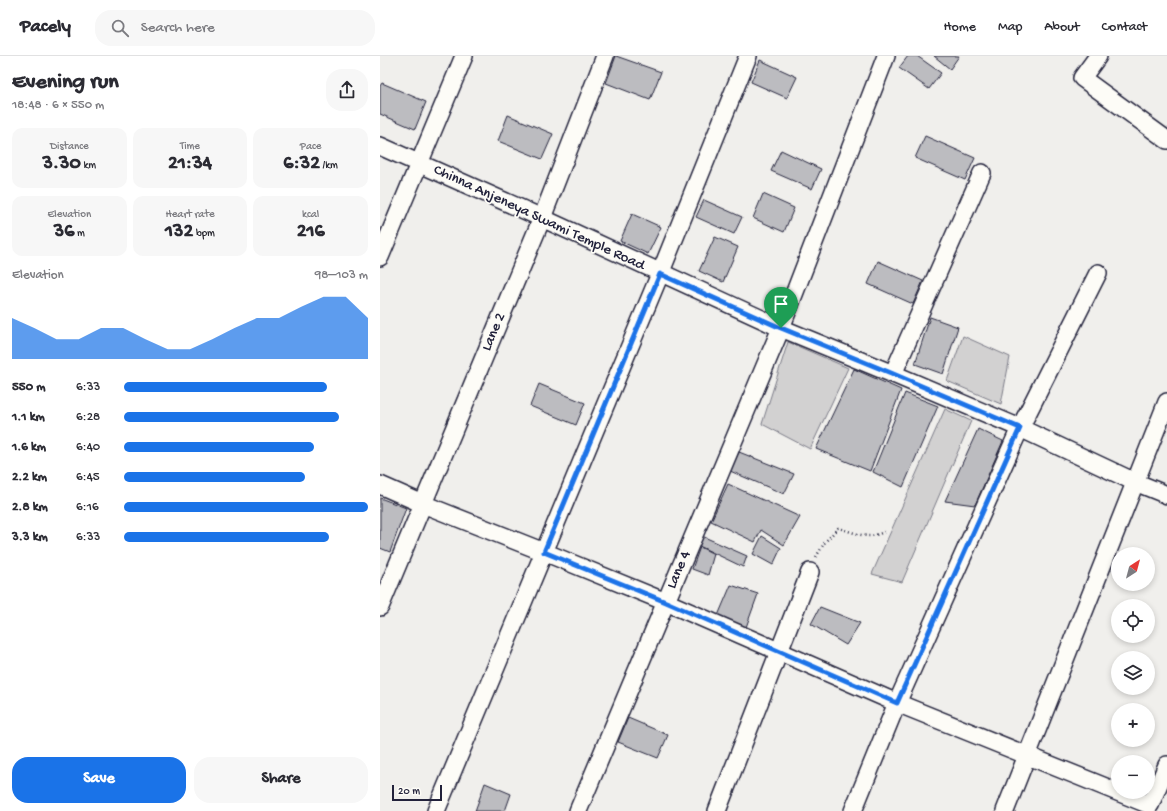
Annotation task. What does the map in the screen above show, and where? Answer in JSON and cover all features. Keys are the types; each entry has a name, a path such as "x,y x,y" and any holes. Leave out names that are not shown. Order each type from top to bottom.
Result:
{"street":[{"path":"380,257 464,56"},
{"name":"Lane 2","path":"380,607 542,218 605,56"},
{"path":"436,811 660,274 748,56"},
{"path":"781,328 886,56"},
{"path":"1098,56 1082,78 1167,140"},
{"name":"Chinna Anjeneya Swami Temple Road","path":"380,146 542,218 660,274 781,328 1020,428 1135,482 1167,494"},
{"path":"891,373 893,374 982,173"},
{"path":"853,811 897,703 1020,428 1098,273"},
{"name":"Lane 4","path":"578,811 781,328"},
{"path":"1005,811 1028,757 1167,402"},
{"path":"380,485 423,504 666,602 897,703 1150,805 1167,765"},
{"path":"717,811 812,566"}],"path":[{"path":"812,566 825,542 838,528 855,532 861,536 870,537 887,531"}],"shaded area":[{"path":"963,336 1010,357 1001,404 947,381"},
{"path":"788,342 848,368 810,449 762,424"},
{"path":"945,409 971,421 902,582 872,574"}],"building":[{"path":"616,56 661,72 650,100 606,83"},
{"path":"908,56 917,56 941,73 929,89 899,68"},
{"path":"934,56 959,56 950,69"},
{"path":"760,60 797,77 787,98 751,82"},
{"path":"382,83 426,102 415,129 380,114 380,86"},
{"path":"508,115 553,134 542,159 498,141"},
{"path":"925,136 975,158 965,180 915,158"},
{"path":"781,150 821,169 812,189 771,171"},
{"path":"763,194 794,208 784,232 753,218"},
{"path":"704,200 742,217 734,234 696,217"},
{"path":"632,214 661,227 648,254 620,241"},
{"path":"715,237 738,247 723,282 699,271"},
{"path":"878,261 923,281 913,304 868,284"},
{"path":"930,317 958,327 943,374 915,364"},
{"path":"854,369 901,390 870,471 816,449"},
{"path":"539,384 585,403 576,425 530,406"},
{"path":"905,393 938,406 903,487 873,472"},
{"path":"978,429 1003,441 975,505 945,501"},
{"path":"739,452 794,474 784,494 730,471"},
{"path":"728,484 800,517 784,545 761,530 755,542 711,521"},
{"path":"380,498 406,508 390,552 380,548"},
{"path":"702,536 747,556 743,567 697,545"},
{"path":"762,536 781,548 773,565 753,554"},
{"path":"700,547 714,554 708,575 692,569"},
{"path":"731,585 758,594 745,630 717,618"},
{"path":"820,607 860,623 846,645 811,624"},
{"path":"628,718 668,735 658,758 618,742"},
{"path":"485,783 511,794 505,811 475,811"}],"route":[{"path":"660,274 781,328 1020,428 897,703 666,602 544,552 660,274"}]}
